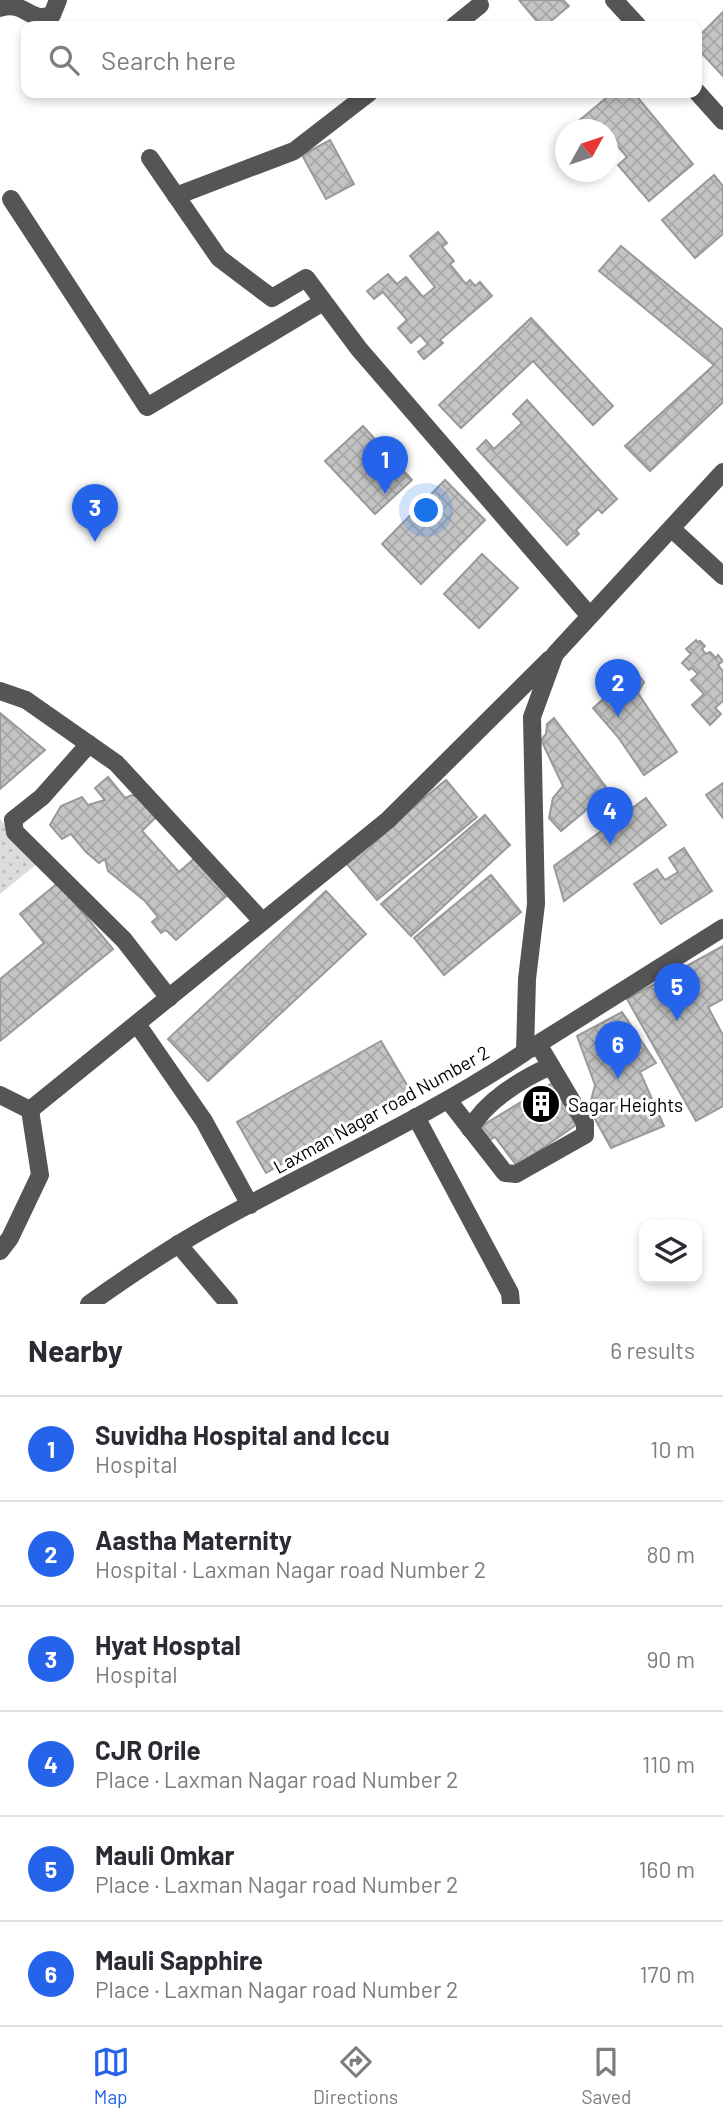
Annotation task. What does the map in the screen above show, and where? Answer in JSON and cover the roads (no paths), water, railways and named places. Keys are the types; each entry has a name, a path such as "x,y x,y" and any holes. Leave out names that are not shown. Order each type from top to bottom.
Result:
{"street":[{"path":"0,8 9,4 20,4 34,15 44,18 52,15 58,0"},
{"path":"614,0 633,21"},
{"path":"460,21 480,5"},
{"path":"176,196 294,151 363,98"},
{"path":"702,98 723,121"},
{"path":"150,159 219,258 272,298 306,278 359,349 589,615"},
{"path":"11,200 147,407 323,302"},
{"path":"30,1110 388,820 555,654 723,472"},
{"path":"672,528 723,576"},
{"path":"448,1100 505,1174 516,1174 585,1135 584,1123 551,1066 531,1048 527,979 536,905 532,717 555,654"},
{"path":"0,691 26,700 116,763 262,921"},
{"path":"89,744 42,797 13,820 15,832 124,940 169,998"},
{"name":"Laxman Nagar road Number 2","path":"89,1304 178,1244 483,1081 723,928"},
{"path":"137,1024 204,1121 250,1205"},
{"path":"470,1129 491,1104 536,1073 551,1066"},
{"path":"0,1095 30,1110"},
{"path":"0,1251 40,1175 30,1110"},
{"path":"416,1117 510,1293 511,1304"},
{"path":"178,1244 229,1304"}],"place":[{"name":"Suvidha Hospital and Iccu","path":"385,494"},
{"name":"Hyat Hosptal","path":"95,542"},
{"name":"Aastha Maternity","path":"618,717"},
{"name":"CJR Orile","path":"610,845"},
{"name":"Mauli Omkar","path":"677,1021"},
{"name":"Mauli Sapphire","path":"618,1079"},
{"name":"Sagar Heights","path":"541,1104"}]}
